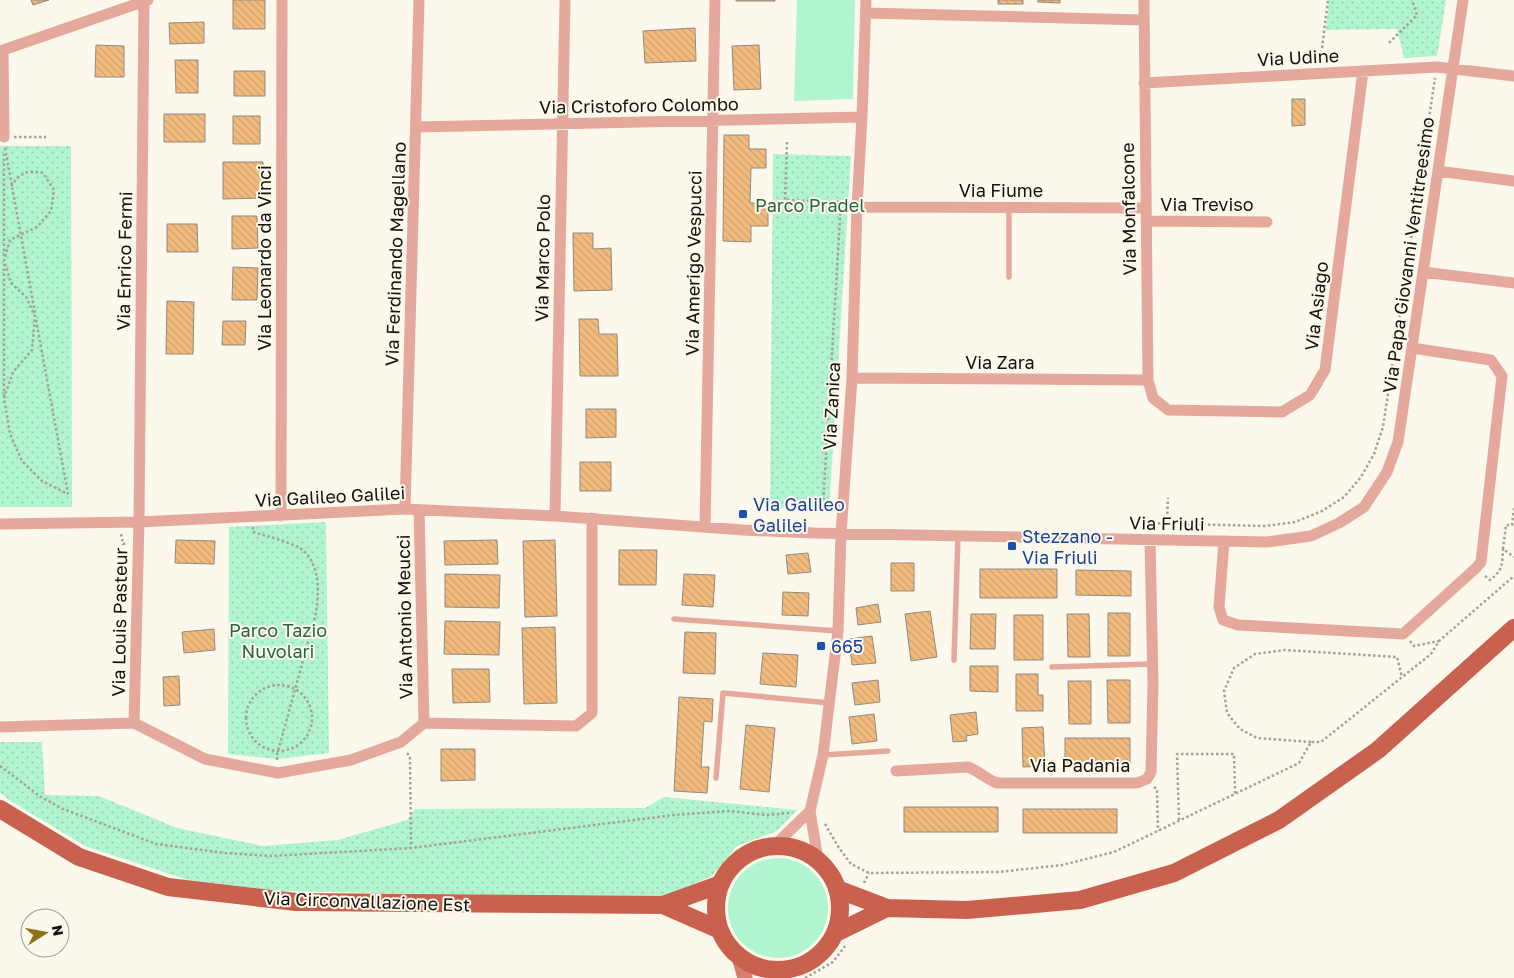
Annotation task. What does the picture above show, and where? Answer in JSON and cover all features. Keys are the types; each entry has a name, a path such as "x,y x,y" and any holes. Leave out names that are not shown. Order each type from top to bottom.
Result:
{"main road":[{"path":"838,889 887,908 967,910 1080,900 1174,873 1279,820 1378,750 1514,628"},
{"name":"Via Circonvallazione Est","path":"0,809 79,857 168,888 296,902 663,905 721,884"},
{"path":"774,846 797,849 818,860 830,873 838,889 841,911 836,933 825,950 808,963 783,974 762,969 739,957 728,945 720,930 716,907 721,884 729,870 742,858 757,850 774,846"},
{"name":"Via Circonvallazione Est","path":"663,905 720,930"},
{"path":"836,933 887,908"}],"street":[{"path":"4,137 2,51 145,0"},
{"name":"Via Enrico Fermi","path":"139,522 145,0"},
{"name":"Via Leonardo da Vinci","path":"280,516 282,0"},
{"name":"Via Ferdinando Magellano","path":"405,509 419,0"},
{"name":"Via Marco Polo","path":"555,516 565,0"},
{"name":"Via Amerigo Vespucci","path":"705,527 715,0"},
{"name":"Via Zanica","path":"818,860 810,811 823,755 838,631 852,378 866,0"},
{"name":"Via Monfalcone","path":"1144,0 1148,380 1153,398 1168,410"},
{"name":"Via Papa Giovanni Ventitreesimo","path":"1364,507 1387,472 1398,442 1463,0"},
{"path":"866,13 1144,20"},
{"name":"Via Udine","path":"1144,83 1437,67 1514,76"},
{"name":"Via Asiago","path":"1168,410 1282,412 1310,395 1325,370 1363,71"},
{"name":"Via Cristoforo Colombo","path":"416,127 862,117"},
{"path":"1438,171 1514,181"},
{"name":"Via Fiume","path":"857,207 1146,208"},
{"name":"Via Treviso","path":"1146,221 1268,222"},
{"path":"1422,272 1514,283"},
{"path":"1224,542 1219,607 1222,620 1238,625 1404,634 1476,568 1481,562 1502,376 1491,360 1412,348"},
{"name":"Via Zara","path":"852,378 1148,380"},
{"name":"Via Friuli","path":"842,534 1267,542 1310,536 1339,523 1364,507"},
{"name":"Via Galileo Galilei","path":"0,524 139,522 405,509 592,518 705,527 842,534"},
{"name":"Via Antonio Meucci","path":"419,510 424,723"},
{"path":"0,727 134,723 205,759 278,773 351,760 401,742 424,723 576,726 592,713 592,518"},
{"name":"Via Louis Pasteur","path":"134,723 139,522"},
{"name":"Via Padania","path":"896,771 968,767 978,770 986,779 997,783 1137,783 1147,779 1151,772 1152,664 1144,540"},
{"path":"774,846 810,811"},
{"path":"739,957 745,978"}],"lane":[{"path":"1009,207 1009,277"},
{"path":"954,660 958,536"},
{"path":"674,619 838,631"},
{"path":"1052,667 1152,664"},
{"path":"716,778 723,694 830,703"},
{"path":"823,755 888,751"}],"path":[{"path":"1322,48 1328,0"},
{"path":"1389,43 1417,15 1412,0"},
{"path":"1144,540 1143,523 1265,526 1295,522 1322,511 1344,497 1362,478 1374,454 1382,427 1437,67"},
{"path":"4,137 46,138"},
{"path":"787,142 785,200 841,202 823,505"},
{"path":"4,145 20,234 68,494 42,481 22,461 10,434 4,398 4,145"},
{"path":"4,398 13,372 32,350 35,316 26,297 11,283 4,260 10,240 37,227 51,211 54,190 43,173 29,170 17,178 11,186"},
{"path":"1167,524 1168,498"},
{"path":"1476,568 1490,580 1499,573 1506,525 1512,525 1514,508"},
{"path":"252,523 253,532 304,551 314,568 319,594 316,613 279,751 278,773"},
{"path":"1503,548 1514,557"},
{"path":"1402,677 1397,657 1285,650 1255,654 1234,668 1224,691 1227,713 1240,729 1256,738 1321,742 1431,654 1439,641 1514,576"},
{"path":"1404,634 1414,646 1439,641"},
{"path":"283,684 296,688 306,696 312,707 313,720 310,732 302,743 292,749 279,751 266,748 254,741 248,729 246,715 249,702 258,692 269,685 283,684"},
{"path":"401,742 410,758 411,848"},
{"path":"0,766 41,797 63,809 156,844 225,853 271,856 411,848 674,815 729,811 767,815 810,811 822,819 851,864 869,873 999,872 1062,864 1114,852 1299,763 1311,742"},
{"path":"1179,821 1177,754 1234,754 1235,794"},
{"path":"1147,779 1156,789 1158,832"}],"green space":[{"path":"797,0 855,0 853,99 794,101"},
{"path":"1329,0 1446,0 1437,56 1404,58 1397,29 1326,30"},
{"path":"0,146 71,146 72,507 0,507"},
{"name":"Parco Pradel","path":"773,154 851,156 829,511 770,507"},
{"name":"Parco Tazio Nuvolari","path":"326,522 329,753 277,759 228,754 229,527"},
{"path":"0,742 42,742 45,795 99,796 177,828 263,846 338,840 407,820 415,809 645,808 664,797 797,810 777,831 737,846 712,876 661,898 275,891 188,880 85,846 9,800 0,792"},
{"path":"778,858 797,862 813,873 824,889 828,908 824,927 813,943 797,954 778,958 759,954 743,943 732,927 728,908 732,889 743,873 759,862"}],"building":[{"path":"31,0 49,0 33,5"},
{"path":"233,0 265,0 265,29 233,29"},
{"path":"775,0 775,1 736,1"},
{"path":"998,0 1023,0 1023,4 998,4"},
{"path":"1038,0 1060,0 1060,3 1038,2"},
{"path":"204,22 204,43 170,44 169,23"},
{"path":"695,28 696,61 645,63 643,31"},
{"path":"96,45 124,46 124,77 95,77"},
{"path":"759,45 761,89 734,90 732,46"},
{"path":"175,60 198,60 198,93 176,93"},
{"path":"234,71 265,71 265,96 234,96"},
{"path":"1292,99 1305,99 1305,125 1292,126"},
{"path":"164,114 205,114 205,142 164,142"},
{"path":"233,116 260,116 260,144 233,144"},
{"path":"724,135 749,135 749,149 766,149 766,168 751,168 750,203 768,203 768,226 751,226 751,242 723,241"},
{"path":"223,162 263,162 264,198 223,199"},
{"path":"232,216 257,216 258,248 232,249"},
{"path":"167,224 197,224 198,252 167,252"},
{"path":"573,233 593,233 593,249 611,248 612,290 574,291"},
{"path":"233,267 258,268 257,300 232,300"},
{"path":"167,301 194,302 193,354 166,354"},
{"path":"579,319 598,319 599,334 617,334 618,376 580,376"},
{"path":"223,321 246,321 245,345 222,345"},
{"path":"586,409 616,409 616,437 586,438"},
{"path":"580,462 611,462 611,491 580,491"},
{"path":"176,540 215,541 214,564 175,563"},
{"path":"497,540 498,564 445,565 444,541"},
{"path":"555,540 557,616 525,617 523,541"},
{"path":"619,550 657,550 656,585 619,585"},
{"path":"808,553 811,572 788,574 786,555"},
{"path":"891,563 914,563 914,591 891,591"},
{"path":"980,569 1057,569 1057,598 980,598"},
{"path":"1076,570 1131,571 1131,596 1076,595"},
{"path":"445,574 500,575 499,608 445,607"},
{"path":"684,574 715,575 713,607 682,605"},
{"path":"783,592 809,593 808,616 782,615"},
{"path":"878,604 881,622 858,625 856,608"},
{"path":"930,611 937,657 911,661 905,614"},
{"path":"1108,613 1130,613 1130,656 1108,656"},
{"path":"971,614 996,614 995,649 970,649"},
{"path":"1067,614 1089,614 1090,657 1068,657"},
{"path":"1014,615 1043,615 1043,660 1014,660"},
{"path":"445,621 500,622 499,655 444,654"},
{"path":"555,627 557,703 524,704 522,628"},
{"path":"214,629 215,650 184,653 182,632"},
{"path":"685,632 716,633 715,674 683,673"},
{"path":"872,636 876,663 852,665 849,639"},
{"path":"763,653 798,655 796,687 760,684"},
{"path":"970,666 998,666 998,692 970,691"},
{"path":"452,669 489,669 490,702 453,703"},
{"path":"1016,674 1038,674 1038,695 1043,695 1043,711 1016,711"},
{"path":"179,676 180,705 164,706 163,677"},
{"path":"878,680 880,702 855,705 852,683"},
{"path":"1107,680 1130,680 1130,723 1108,723"},
{"path":"1068,681 1091,681 1091,724 1069,724"},
{"path":"679,697 713,699 712,722 704,721 701,767 709,767 707,793 674,791"},
{"path":"976,712 978,734 966,736 967,741 953,742 950,715"},
{"path":"874,714 877,741 852,744 849,717"},
{"path":"746,725 775,728 769,792 740,789"},
{"path":"1043,727 1045,766 1023,767 1022,728"},
{"path":"1065,738 1130,738 1130,764 1065,764"},
{"path":"441,749 475,749 475,780 441,781"},
{"path":"904,807 998,807 998,832 904,832"},
{"path":"1023,809 1117,809 1117,833 1023,833"}],"place":[{"name":"Via Galileo Galilei","path":"743,514"},
{"name":"Stezzano - Via Friuli","path":"1012,546"},
{"name":"665","path":"821,646"}]}
